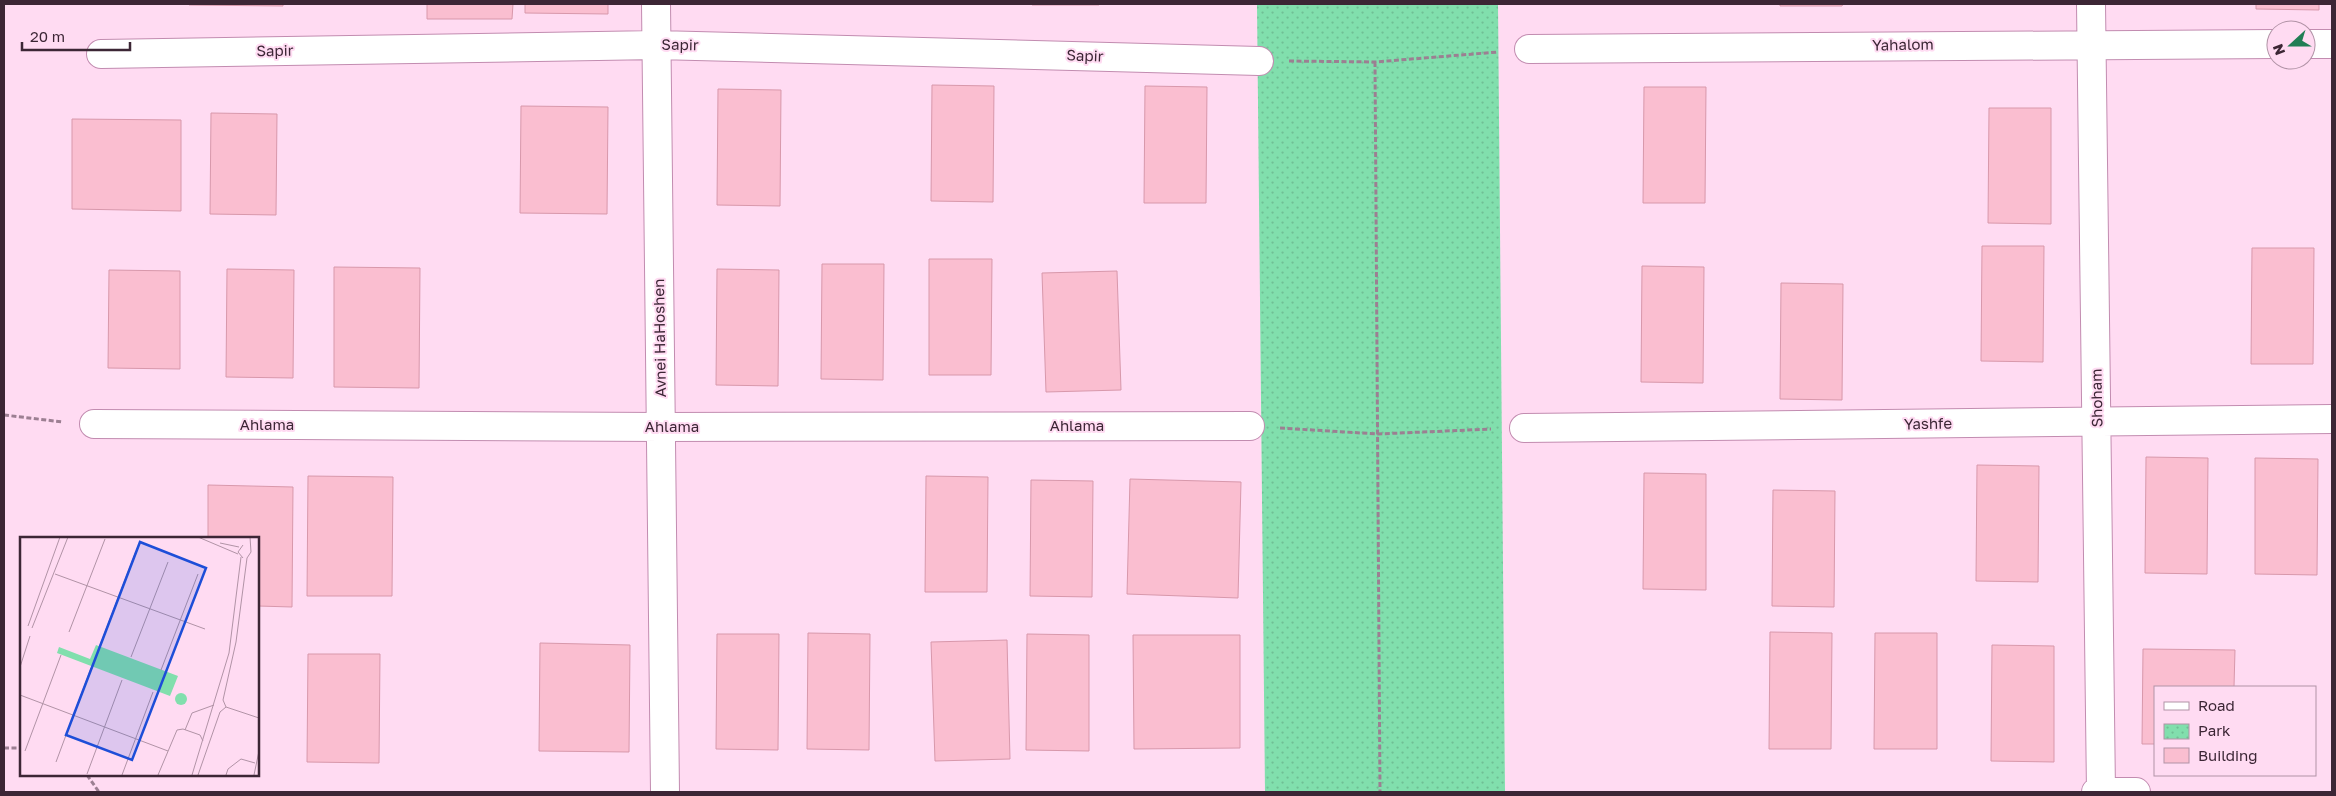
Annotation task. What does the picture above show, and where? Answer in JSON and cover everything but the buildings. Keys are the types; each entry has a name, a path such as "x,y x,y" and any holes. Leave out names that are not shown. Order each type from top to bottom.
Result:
{"street":[{"name":"Avnei HaHoshen","path":"656,4 665,792"},
{"name":"Shoham","path":"2091,4 2098,422 2101,792"},
{"name":"Yahalom","path":"1529,49 2092,43 2266,44"},
{"path":"2316,44 2332,44"},
{"name":"Sapir","path":"100,54 657,45 1259,61"},
{"name":"Yashfe","path":"1524,428 2332,419"},
{"name":"Ahlama","path":"94,424 661,427 1250,426"},
{"path":"2096,792 2136,792"}],"path":[{"path":"1259,61 1375,62 1529,49"},
{"path":"1375,62 1380,792"},
{"path":"4,415 94,424"},
{"path":"1250,426 1378,434 1524,428"},
{"path":"4,748 20,748"},
{"path":"88,776 99,792"}],"green space":[{"path":"1257,4 1498,4 1505,792 1265,792"}]}
